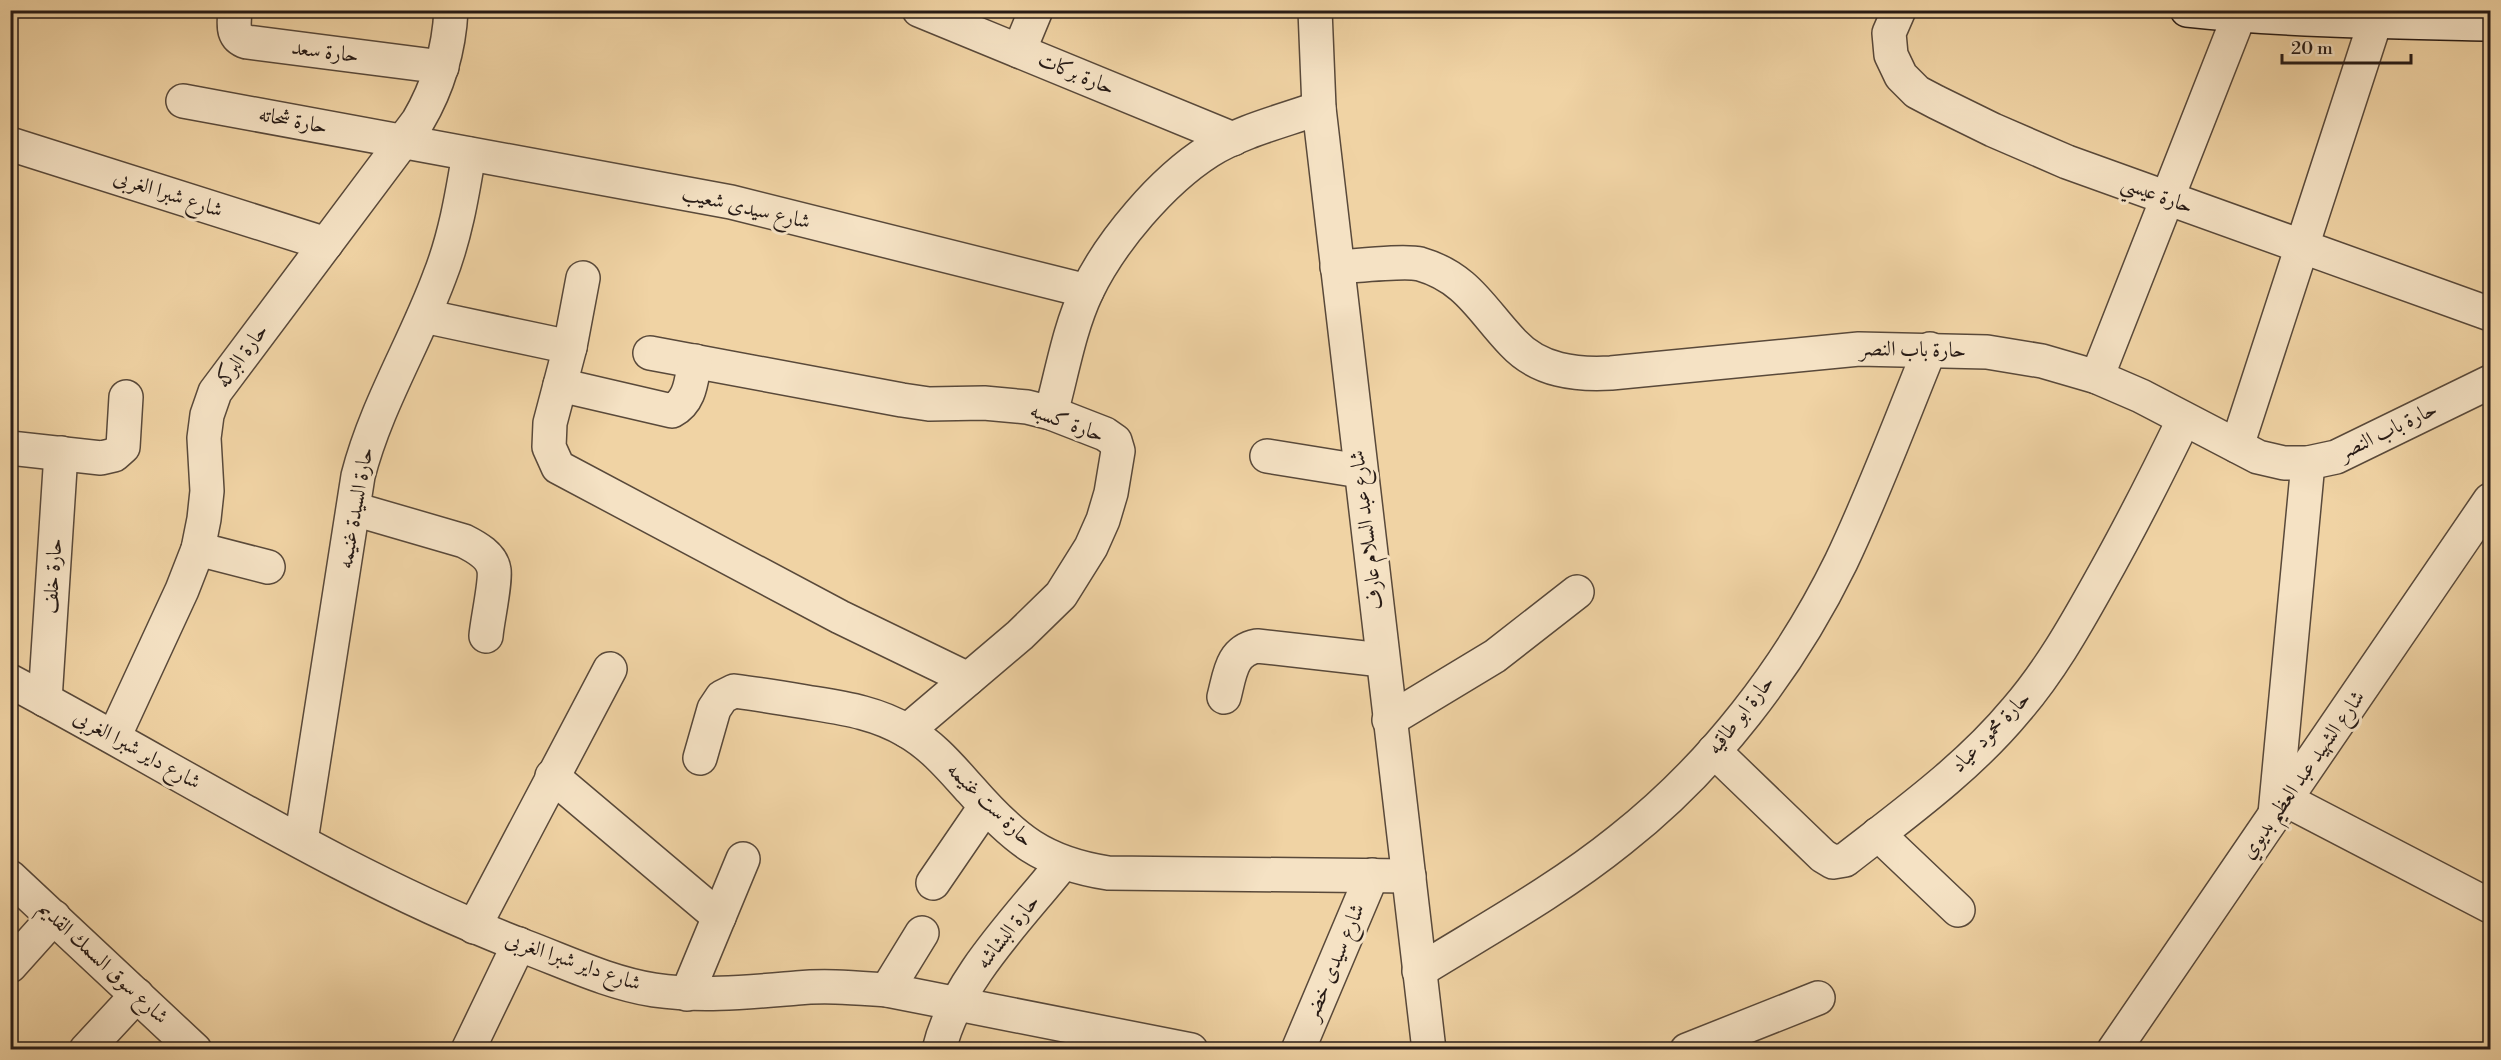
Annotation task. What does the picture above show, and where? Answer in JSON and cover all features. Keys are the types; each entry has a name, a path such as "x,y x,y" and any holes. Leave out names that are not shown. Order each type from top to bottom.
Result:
{"street":[{"name":"حارة سعد","path":"235,10 235,34 239,39 247,42 442,67"},
{"name":"حارة البركه","path":"114,737 182,590 198,549 207,491 204,438 207,415 215,392 418,121 432,97 442,67 448,44 451,10"},
{"name":"حارة بركات","path":"919,10 1233,139"},
{"path":"1019,51 1036,10"},
{"name":"شارع عبد السلام عارف","path":"1315,10 1319,108 1429,1050"},
{"name":"حارة عيسي","path":"1899,10 1889,33 1892,55 1901,76 1917,92 1993,130 2067,162 2490,314"},
{"path":"2187,10 2239,16 2490,24"},
{"path":"2097,377 2239,16"},
{"path":"2236,446 2375,22"},
{"name":"حارة شحاته","path":"183,101 402,142"},
{"path":"1051,413 1073,329 1087,291 1120,239 1154,199 1184,170 1209,151 1233,139 1319,108"},
{"name":"شارع سيدى شعيب","path":"402,142 731,202 1087,291"},
{"name":"شارع شبرا الغربى","path":"10,144 326,244"},
{"name":"حارة السيدة غنيمه","path":"301,841 358,476 374,421 423,316 453,240 469,154"},
{"name":"حارة باب النصر","path":"1337,267 1417,263 1440,271 1462,285 1514,345 1535,360 1560,370 1585,375 1859,349 1987,352 2042,361 2097,377 2141,396 2259,457 2283,463 2308,463 2336,457 2490,382"},
{"path":"583,278 570,347 550,423 549,447 558,467 840,617 968,679"},
{"path":"423,316 570,347"},
{"name":"حارة ابو طاقيه","path":"1419,971 1570,878 1622,840 1714,752 1762,692 1804,630 1835,572 1872,491 1930,349"},
{"name":"حارة كسبه","path":"650,352 911,401 1027,407 1051,413 1105,434 1115,441 1118,451 1117,462 1103,520 1091,547 1061,595 1042,616 907,731"},
{"path":"560,385 672,411 682,406 687,396 695,361"},
{"path":"10,448 101,458 114,455 123,447 126,397"},
{"name":"حارة محمود عياد","path":"1714,752 1823,856 1833,862 1845,860 1982,747 2016,711 2046,672 2073,630 2142,507 2184,419"},
{"name":"حارة خلف","path":"45,700 60,453"},
{"path":"1267,456 1360,471"},
{"path":"2308,463 2280,808 2490,906"},
{"name":"شارع الشهيد عبد العظيم بديوي","path":"2113,1049 2490,500"},
{"path":"354,509 464,541 488,557 494,570 486,636"},
{"path":"198,549 268,567"},
{"path":"1389,720 1495,656 1577,592"},
{"path":"1224,697 1236,656 1245,649 1257,646 1382,660"},
{"path":"474,927 610,669"},
{"name":"شارع داير شبرا الغربى","path":"10,681 301,841 416,901 519,945 617,981 652,990 687,994 754,993 798,987 887,990 956,1003 1087,1040 1191,1050"},
{"name":"حارة ست غنيمه","path":"700,758 714,709 722,697 734,691 864,711 907,731 939,755 985,807 1021,839 1062,864 1108,873 1408,876"},
{"path":"552,776 719,917"},
{"path":"933,883 985,807"},
{"path":"1878,834 1958,910"},
{"path":"687,994 743,859"},
{"name":"حارة البشاشه","path":"939,1050 956,1003 973,976 1062,864"},
{"name":"شارع سيدى خضر","path":"1298,1050 1372,875"},
{"name":"شارع سوق السمك القديم","path":"10,877 195,1050"},
{"path":"10,966 54,918"},
{"path":"887,990 922,933"},
{"path":"468,1050 519,945"},
{"path":"86,1050 137,995"},
{"path":"1687,1050 1818,998"}]}
